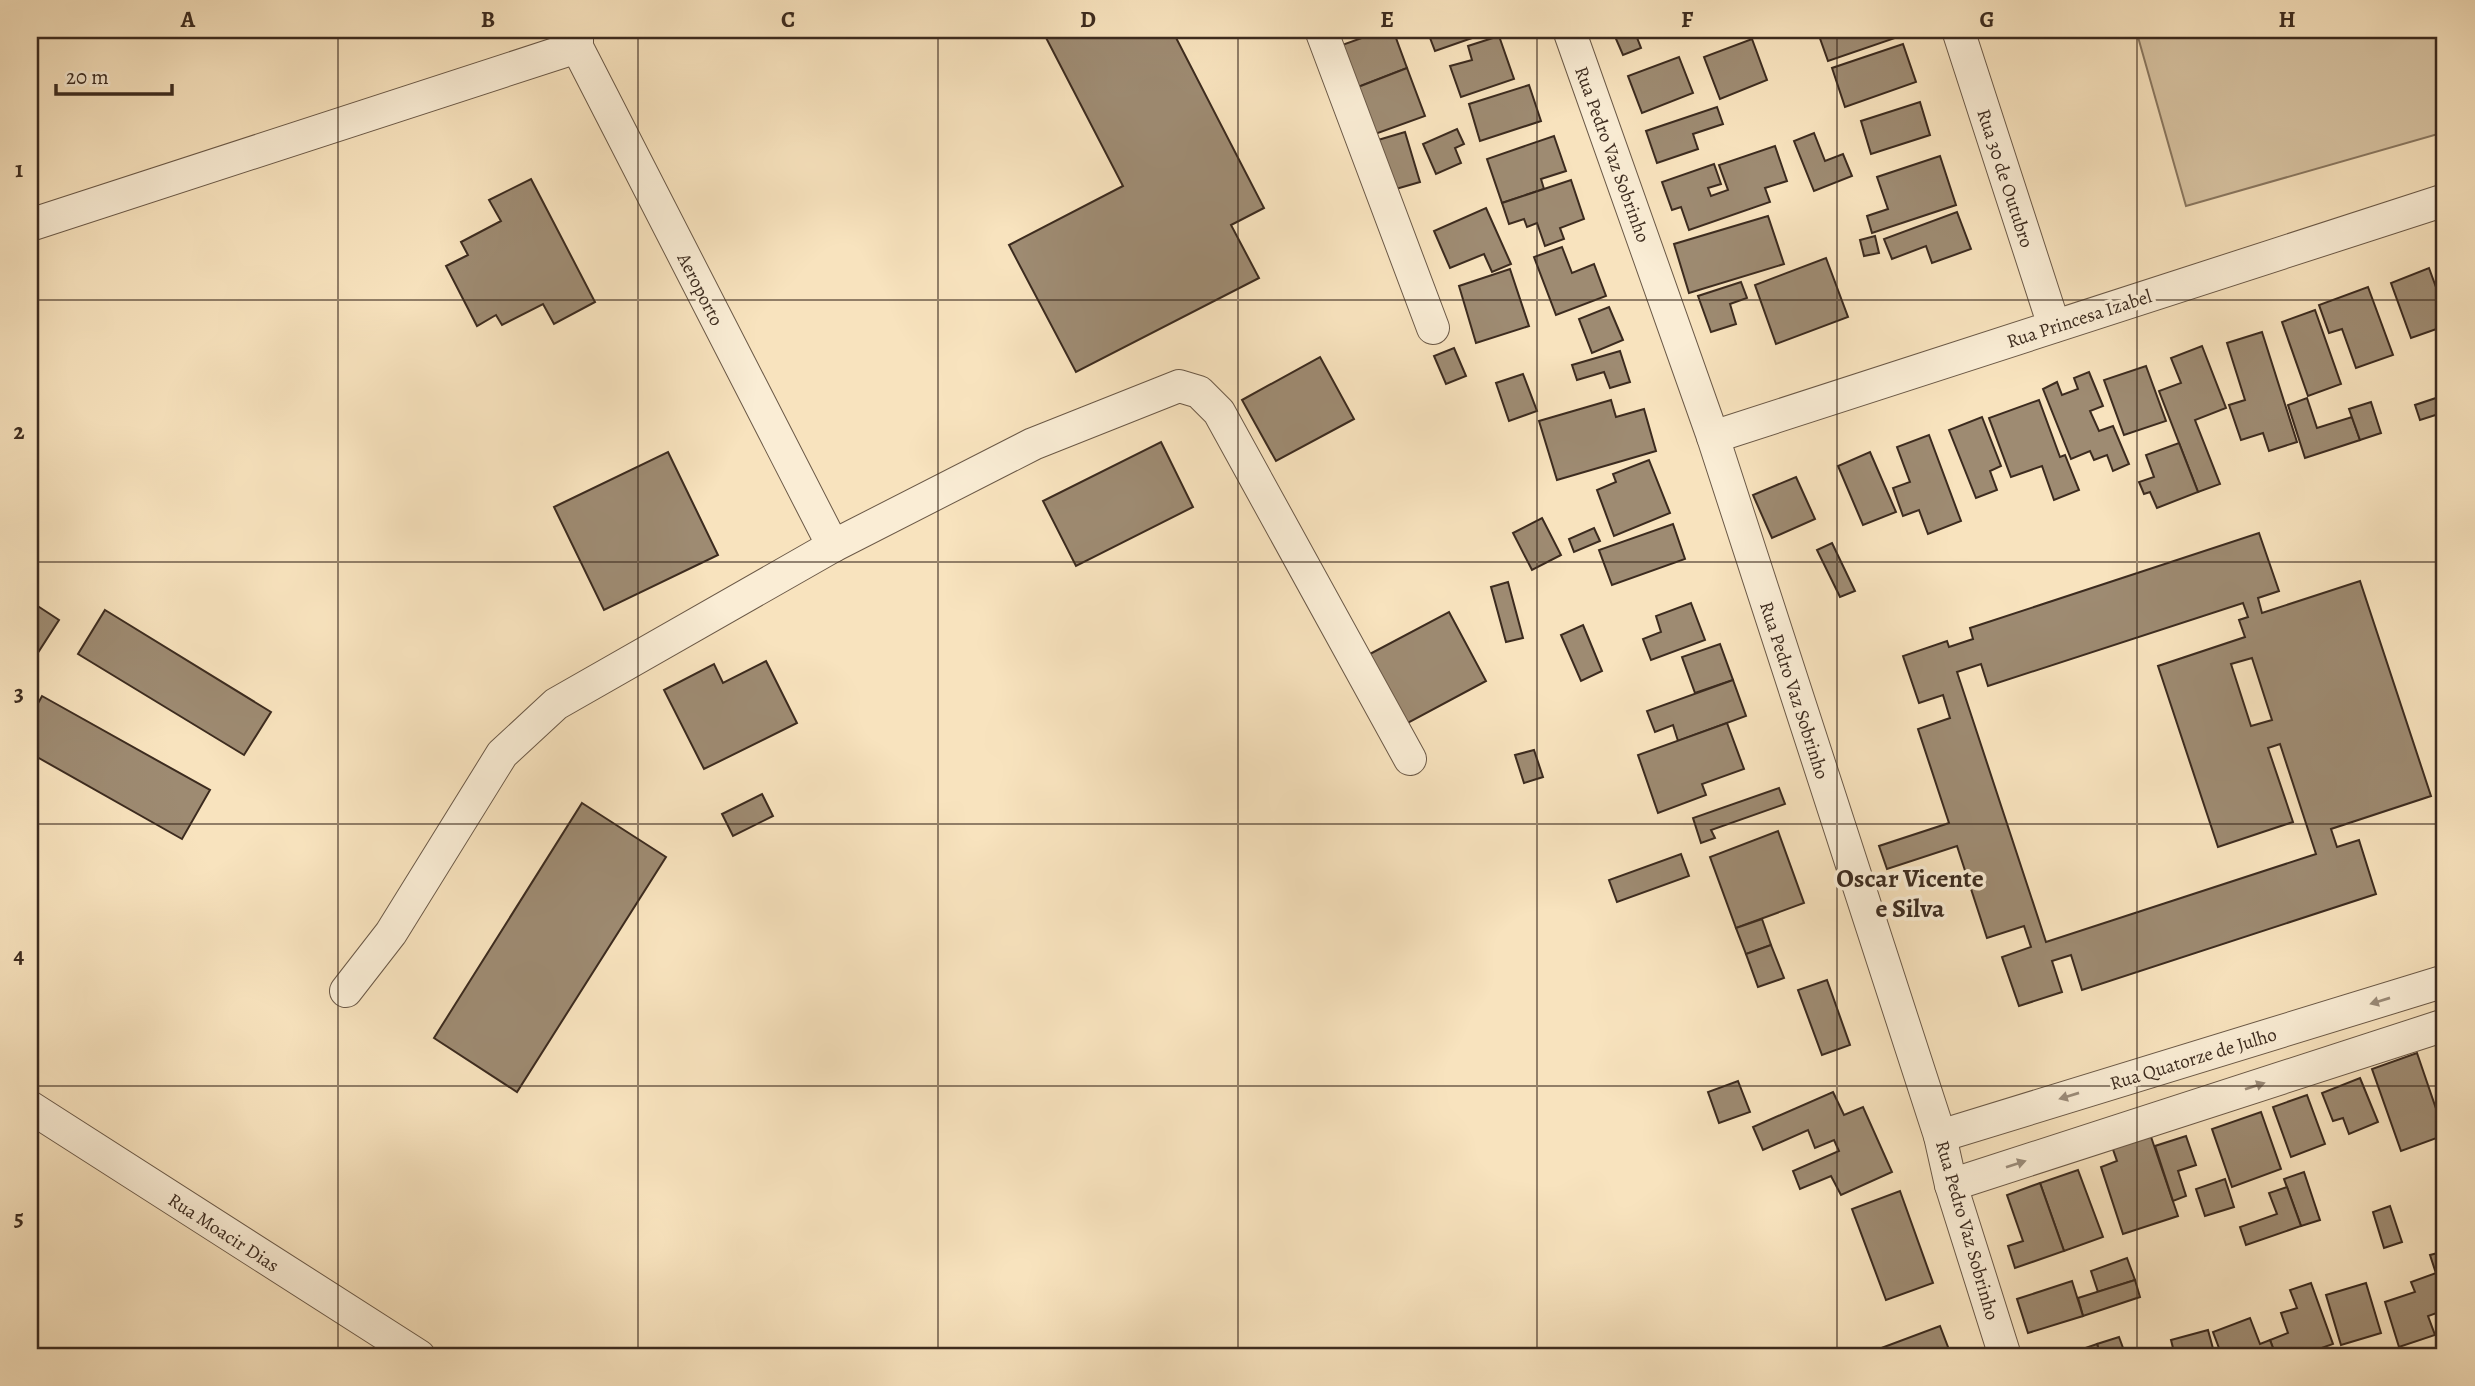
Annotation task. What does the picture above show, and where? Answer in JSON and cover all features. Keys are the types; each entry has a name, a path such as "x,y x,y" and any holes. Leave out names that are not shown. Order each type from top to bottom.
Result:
{"street":[{"path":"1321,30 1433,327"},
{"name":"Rua Pedro Vaz Sobrinho","path":"1569,30 1713,436 1940,1136 1951,1185 2005,1356"},
{"name":"Rua 30 de Outubro","path":"1958,30 2054,326"},
{"path":"30,225 577,38"},
{"name":"Aeroporto","path":"577,38 832,546"},
{"name":"Rua Princesa Izabel","path":"1713,436 2445,200"},
{"path":"346,991 391,933 502,754 556,704 832,546 1033,444 1179,386 1199,392 1220,412 1410,759"},
{"name":"Rua Quatorze de Julho","path":"1940,1136 2444,983"},
{"path":"1951,1185 2445,1025"},
{"path":"2198,1056 2213,1100"},
{"name":"Rua Moacir Dias","path":"30,1107 419,1356"}],"shaded area":[{"path":"2136,30 2445,30 2445,132 2186,206"}],"building":[{"path":"1042,30 1172,30 1264,208 1231,225 1259,278 1076,372 1009,245 1123,186"},
{"path":"1384,30 1393,30 1407,68 1358,87 1342,45"},
{"path":"1427,30 1495,30 1435,51"},
{"path":"1634,30 1641,48 1623,55 1613,32"},
{"path":"1817,30 1899,30 1901,36 1828,61"},
{"path":"2043,30 2064,30 2046,37"},
{"path":"1499,36 1514,79 1461,97 1450,66 1472,60 1468,46"},
{"path":"1752,39 1767,80 1720,99 1704,57"},
{"path":"1903,44 1916,82 1845,107 1832,68"},
{"path":"1679,57 1693,93 1642,113 1628,76"},
{"path":"1407,68 1425,116 1375,134 1358,87"},
{"path":"1529,85 1541,121 1480,141 1469,104"},
{"path":"1920,102 1930,135 1871,154 1861,121"},
{"path":"1717,107 1723,124 1693,134 1698,149 1657,163 1646,131"},
{"path":"1457,129 1464,144 1455,148 1461,163 1436,174 1423,144"},
{"path":"1405,132 1420,182 1382,193 1368,143"},
{"path":"1814,133 1825,161 1843,154 1852,176 1814,191 1794,141"},
{"path":"1554,136 1566,171 1541,179 1544,189 1502,203 1487,159"},
{"path":"1775,146 1787,181 1765,188 1770,202 1689,230 1681,207 1672,210 1662,182 1714,164 1721,184 1708,188 1711,196 1728,190 1719,165"},
{"path":"1940,156 1956,205 1872,233 1867,216 1888,209 1877,177"},
{"path":"531,179 595,302 554,324 543,304 502,325 496,315 477,326 446,266 468,255 461,242 501,221 489,200"},
{"path":"1571,180 1584,219 1560,228 1564,239 1545,246 1537,223 1527,227 1524,219 1509,224 1502,203"},
{"path":"1486,208 1511,264 1492,272 1484,254 1450,268 1434,231"},
{"path":"1957,212 1971,249 1932,263 1926,246 1892,259 1884,239"},
{"path":"1768,216 1784,264 1689,293 1674,244"},
{"path":"1875,236 1879,253 1864,256 1860,240"},
{"path":"1562,247 1572,273 1594,264 1606,296 1556,315 1534,257"},
{"path":"1826,258 1848,317 1776,344 1755,285"},
{"path":"2429,268 2445,312 2445,326 2411,338 2391,283"},
{"path":"1510,269 1529,326 1476,343 1459,286"},
{"path":"1741,282 1747,298 1730,304 1736,324 1711,332 1698,296"},
{"path":"2368,287 2393,355 2356,368 2342,329 2329,333 2319,305"},
{"path":"1609,307 1623,340 1592,353 1579,319"},
{"path":"2315,310 2341,384 2308,396 2282,322"},
{"path":"2262,332 2297,442 2269,451 2263,433 2241,440 2229,405 2245,400 2227,343"},
{"path":"2202,346 2226,408 2195,420 2220,484 2198,492 2159,391 2181,383 2171,358"},
{"path":"1454,348 1466,376 1446,384 1434,356"},
{"path":"1620,351 1630,382 1610,388 1604,372 1577,380 1572,365"},
{"path":"1320,357 1354,419 1276,461 1242,400"},
{"path":"2146,366 2166,421 2124,435 2104,380"},
{"path":"2089,372 2103,406 2090,411 2099,431 2113,426 2129,464 2113,471 2107,455 2094,460 2090,451 2071,459 2043,389 2057,382 2062,395 2078,389 2074,378"},
{"path":"1523,374 1537,411 1509,421 1496,383"},
{"path":"2445,395 2445,412 2420,420 2415,405"},
{"path":"2307,398 2317,428 2352,417 2360,440 2305,458 2288,405"},
{"path":"1611,400 1616,417 1644,409 1656,451 1557,480 1539,421"},
{"path":"2039,400 2060,457 2065,455 2079,490 2054,500 2042,466 2011,477 1989,418"},
{"path":"2371,402 2381,433 2360,440 2349,409"},
{"path":"1982,417 2001,466 1990,471 1997,490 1976,498 1949,430"},
{"path":"1929,435 1961,521 1928,534 1919,510 1903,516 1893,488 1910,482 1897,447"},
{"path":"1161,442 1193,507 1076,566 1043,501"},
{"path":"2179,443 2198,492 2157,508 2150,492 2144,494 2139,482 2154,477 2146,455"},
{"path":"668,452 718,555 604,610 554,507"},
{"path":"1870,452 1896,512 1863,525 1838,466"},
{"path":"1649,460 1670,513 1614,536 1597,490 1616,482 1613,474"},
{"path":"1796,477 1815,519 1772,538 1753,495"},
{"path":"1542,518 1561,555 1532,570 1513,533"},
{"path":"1673,524 1685,559 1612,585 1599,550"},
{"path":"1594,528 1600,541 1574,552 1569,539"},
{"path":"2259,533 2279,591 2258,598 2262,613 2360,581 2431,796 2331,829 2337,847 2359,840 2376,894 2082,990 2071,955 2052,961 2062,992 2019,1006 2002,957 2031,947 2024,926 1987,938 1957,846 1887,869 1879,846 1949,823 1918,729 1950,718 1943,695 1919,703 1903,656 1947,641 1949,647 1973,639 1970,628","holes":["2243,603 2248,617 2239,620 2245,637 2158,666 2218,847 2293,822 2268,748 2280,744 2316,854 2046,942 1957,672 1981,664 1988,686","2252,658 2272,720 2251,726 2231,664"]},
{"path":"1832,543 1855,591 1840,597 1817,550"},
{"path":"1508,582 1523,638 1506,642 1491,587"},
{"path":"30,601 59,620 30,665"},
{"path":"1691,603 1705,640 1651,660 1643,639 1661,632 1656,616"},
{"path":"105,610 271,712 244,755 78,654"},
{"path":"1449,612 1486,681 1404,725 1368,655"},
{"path":"1583,625 1602,671 1581,681 1561,635"},
{"path":"1720,644 1733,680 1695,693 1682,657"},
{"path":"766,661 797,723 704,769 664,690 714,664 723,683"},
{"path":"1733,680 1746,716 1678,741 1673,725 1655,732 1647,711"},
{"path":"42,696 210,790 182,839 30,753 30,718"},
{"path":"1727,723 1744,769 1702,784 1706,795 1658,813 1638,755"},
{"path":"1534,750 1543,777 1524,783 1515,755"},
{"path":"1779,788 1785,804 1711,830 1715,838 1701,843 1693,818"},
{"path":"762,794 773,816 733,836 722,814"},
{"path":"582,803 666,857 517,1092 434,1038"},
{"path":"1778,831 1804,903 1736,928 1710,857"},
{"path":"1681,854 1689,876 1617,902 1609,880"},
{"path":"1762,919 1771,945 1746,954 1736,928"},
{"path":"1771,945 1784,978 1758,987 1746,954"},
{"path":"1827,980 1850,1045 1822,1055 1798,990"},
{"path":"2417,1053 2445,1135 2401,1151 2372,1069"},
{"path":"2360,1078 2378,1122 2349,1134 2343,1118 2333,1121 2322,1093"},
{"path":"1738,1081 1750,1112 1719,1123 1708,1092"},
{"path":"1833,1092 1844,1115 1863,1107 1892,1172 1841,1195 1831,1176 1800,1189 1793,1171 1839,1151 1834,1140 1815,1148 1808,1130 1763,1150 1753,1127"},
{"path":"2307,1095 2325,1144 2291,1157 2273,1107"},
{"path":"2261,1112 2281,1169 2232,1187 2212,1129"},
{"path":"2148,1128 2178,1216 2123,1234 2101,1167 2117,1161 2110,1141"},
{"path":"2186,1136 2196,1165 2178,1171 2186,1196 2173,1201 2155,1146"},
{"path":"2078,1170 2103,1237 2064,1251 2040,1183"},
{"path":"2304,1172 2320,1220 2301,1226 2284,1179"},
{"path":"2225,1179 2234,1207 2205,1216 2196,1189"},
{"path":"2040,1183 2064,1251 2015,1268 2008,1246 2023,1241 2007,1195"},
{"path":"2287,1187 2301,1226 2246,1245 2240,1227 2277,1214 2269,1193"},
{"path":"1900,1191 1933,1283 1886,1300 1852,1209"},
{"path":"2390,1206 2402,1242 2384,1248 2373,1212"},
{"path":"2445,1251 2445,1301 2430,1255"},
{"path":"2127,1258 2135,1280 2098,1292 2091,1271"},
{"path":"2436,1273 2445,1301 2445,1310 2428,1316 2435,1335 2399,1347 2385,1302 2415,1292 2411,1282"},
{"path":"2135,1280 2140,1297 2083,1316 2078,1298"},
{"path":"2072,1281 2083,1316 2028,1333 2017,1299"},
{"path":"2311,1283 2333,1344 2299,1356 2276,1356 2270,1340 2288,1333 2281,1313 2297,1308 2290,1290"},
{"path":"2366,1283 2381,1333 2341,1345 2326,1295"},
{"path":"2250,1318 2260,1344 2270,1340 2276,1356 2222,1356 2213,1332"},
{"path":"1940,1326 1951,1355 1860,1356"},
{"path":"2208,1330 2215,1356 2175,1356 2171,1340"},
{"path":"2119,1337 2126,1356 2101,1356 2097,1344"},
{"path":"2097,1344 2101,1356 2062,1356"}],"district":[{"name":"Oscar Vicente e Silva","path":"1910,893"}]}
